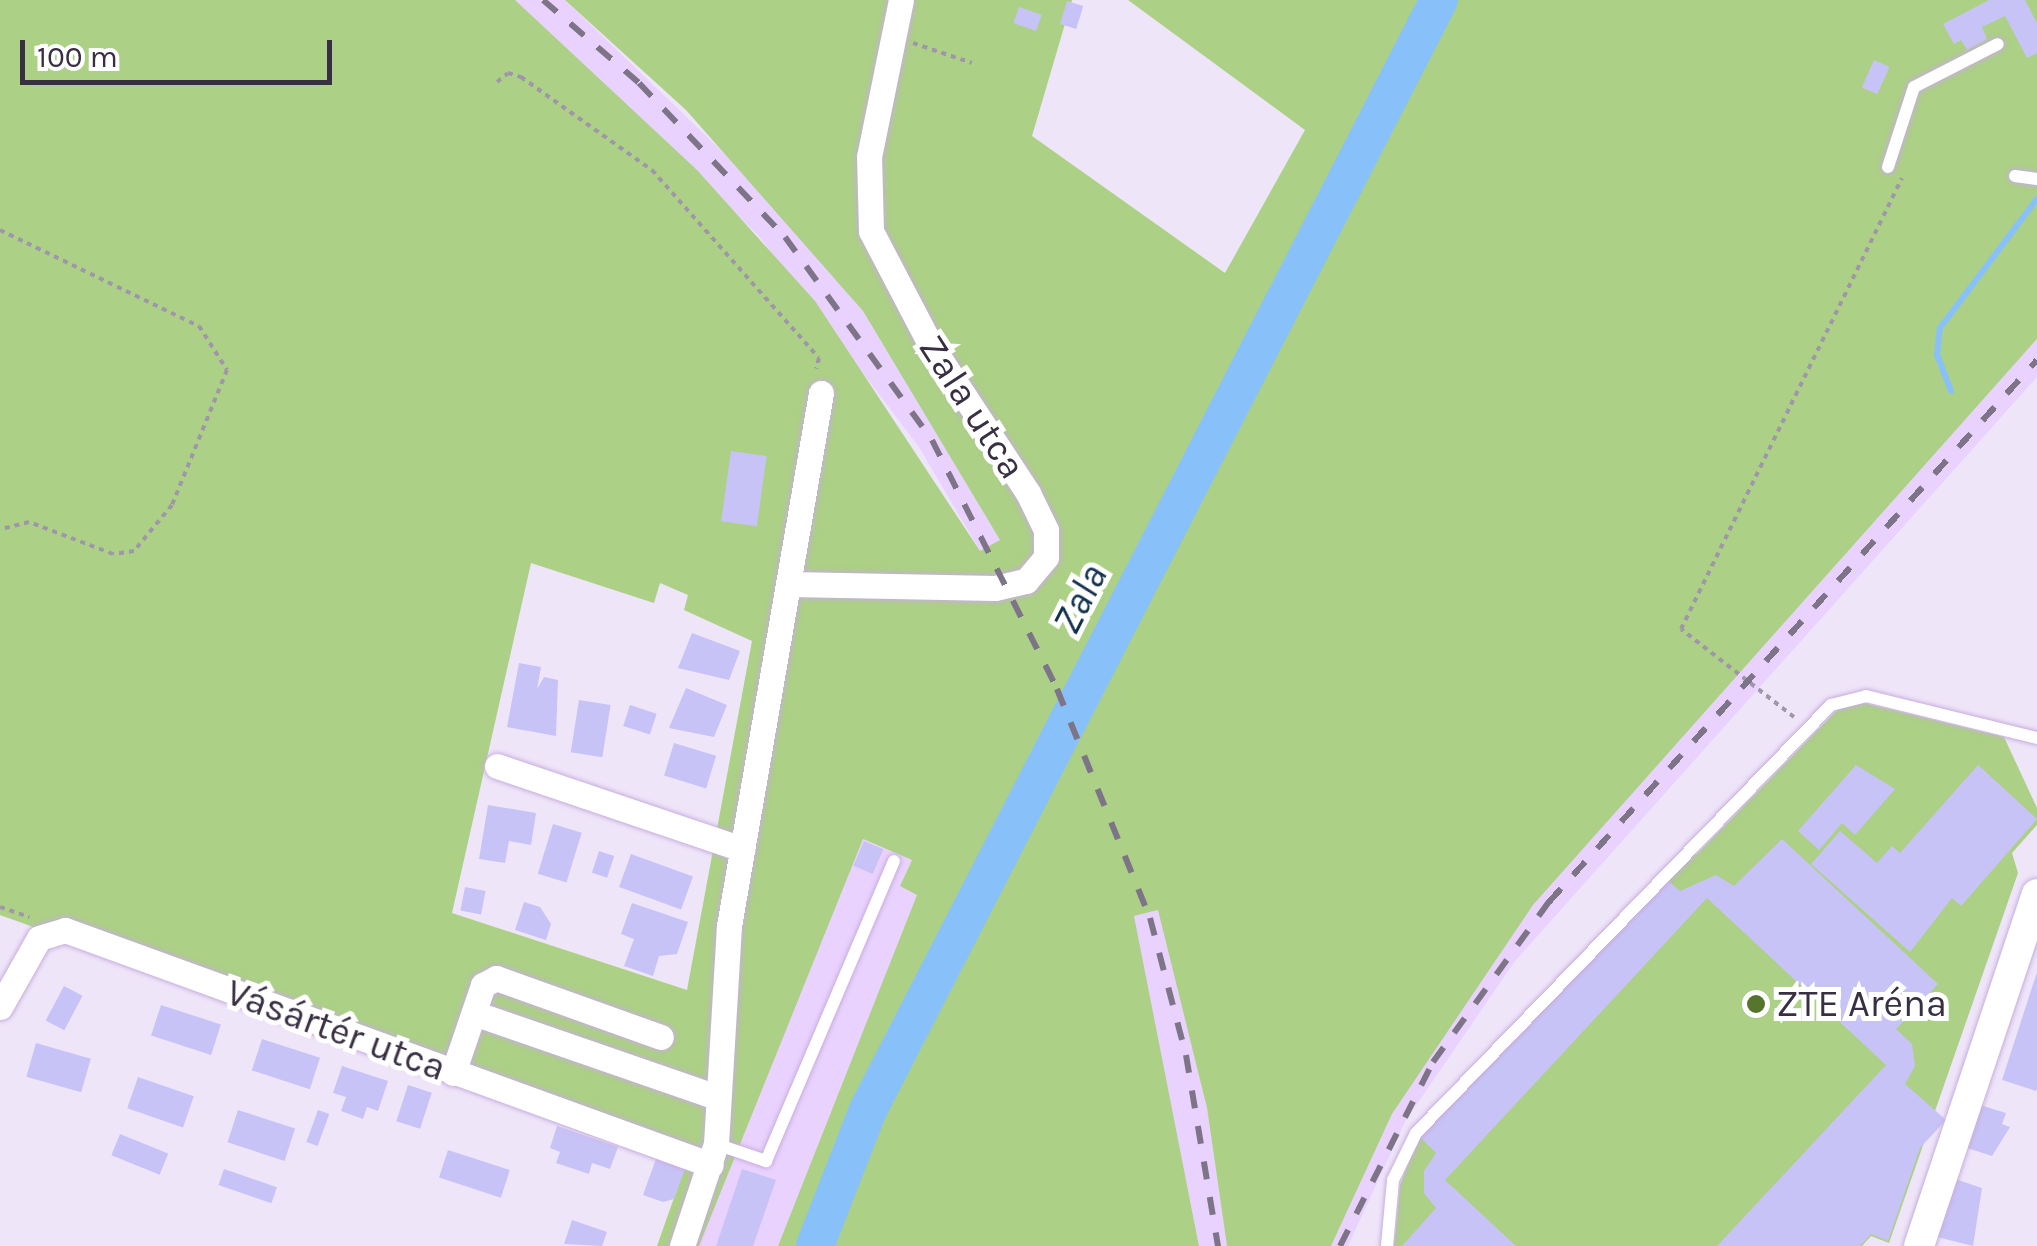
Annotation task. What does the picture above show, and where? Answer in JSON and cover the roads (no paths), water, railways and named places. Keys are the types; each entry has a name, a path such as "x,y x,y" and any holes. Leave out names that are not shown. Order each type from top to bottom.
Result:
{"street":[{"name":"Zala utca","path":"790,584 995,588 1026,580 1046,557 1046,530 1034,504 928,342 871,231 870,157 901,0"},
{"path":"682,1246 714,1154 742,850 821,393"},
{"path":"497,766 742,850"},
{"path":"1919,1246 2037,894"},
{"name":"Vásártér utca","path":"0,1008 39,938 65,930 453,1073 714,1154"},
{"path":"453,1073 483,986 496,978 655,1034 645,1072"},
{"path":"474,1013 717,1098"}],"lane":[{"path":"1888,167 1914,87 1998,44"},
{"path":"2015,176 2037,179"},
{"path":"1387,1246 1393,1180 1416,1133 1831,704 1866,696 2037,738"},
{"path":"714,1154 766,1161 894,861"}],"waterway":[{"name":"Zala","path":"815,1246 868,1110 1439,0"},
{"path":"1951,391 1937,355 1940,328 2037,199"}],"railway":[{"path":"543,0 639,83 785,237 932,440 1057,689 1150,918 1186,1055 1218,1246"},
{"path":"1340,1246 1433,1062 1549,902 2037,360"}],"place":[{"name":"ZTE Aréna","path":"1756,1004"}]}
